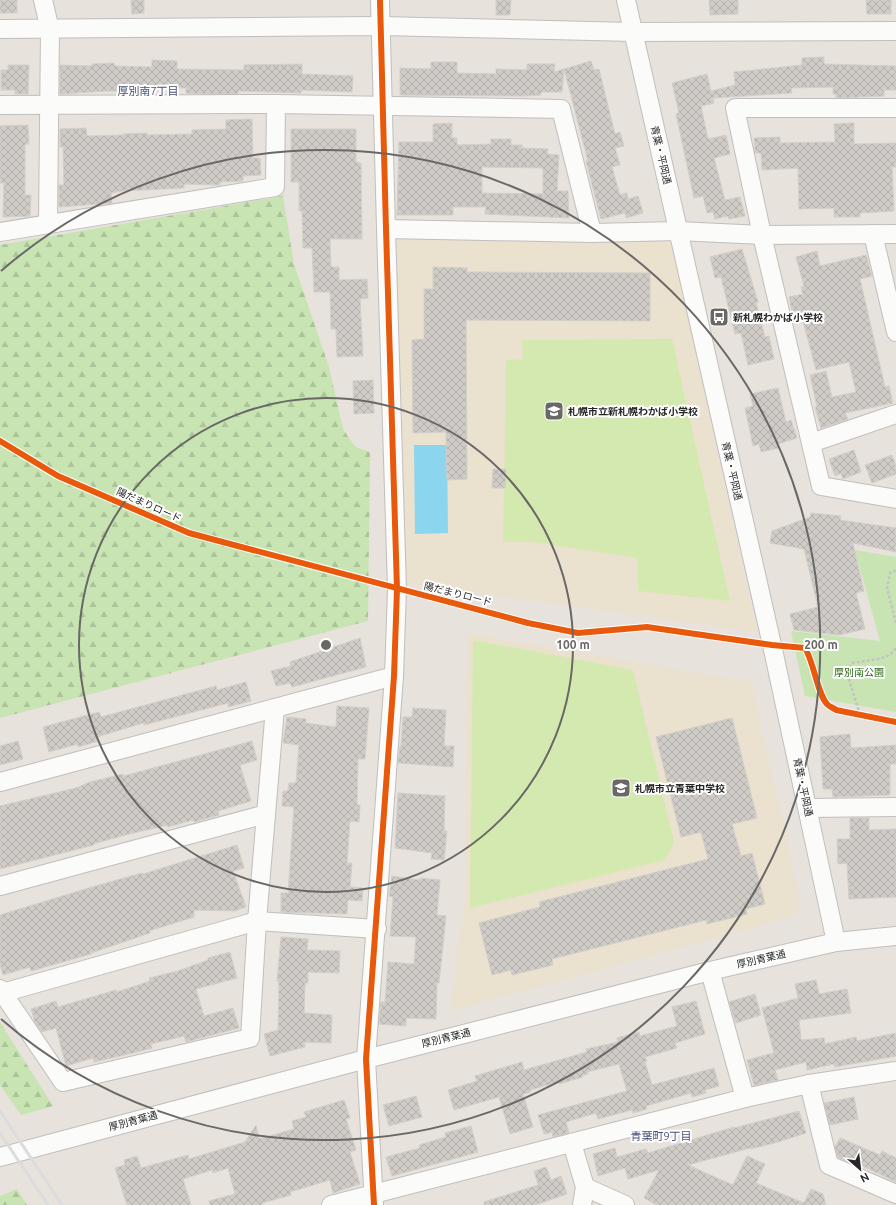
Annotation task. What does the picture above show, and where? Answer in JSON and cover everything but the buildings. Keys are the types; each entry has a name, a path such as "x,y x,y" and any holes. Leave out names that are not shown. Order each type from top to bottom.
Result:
{"street":[{"path":"43,0 50,30 48,223"},
{"path":"373,1199 366,1059 377,928 394,676 398,589 380,0"},
{"name":"青葉・平岡通","path":"626,0 808,808 836,942"},
{"path":"0,29 50,30 381,26 633,32 896,31"},
{"path":"0,232 275,187 276,104"},
{"path":"0,105 276,104 561,109 592,232"},
{"path":"896,108 735,108 762,235 821,486 896,499"},
{"path":"386,229 592,232 678,231 762,235 896,234"},
{"path":"873,234 896,332"},
{"path":"811,443 896,414"},
{"path":"0,782 394,676"},
{"path":"275,708 257,921 250,1038 63,1082 1,991 257,921 377,928"},
{"path":"808,808 896,808"},
{"path":"0,886 266,814"},
{"name":"厚別青葉通","path":"0,1157 366,1059 710,971 836,942 896,936"},
{"path":"710,971 745,1098"},
{"path":"331,1205 373,1199 572,1142 745,1098 809,1084 896,1071"},
{"path":"809,1084 829,1164 896,1194"},
{"path":"572,1142 585,1187 582,1205"},
{"path":"585,1187 625,1205"}],"path":[{"path":"896,570 890,573 887,588 896,623"},
{"path":"860,715 847,673 852,663 885,657 895,651 896,647"}],"shaded area":[{"name":"札幌市立新札幌わかば小学校","path":"393,236 672,240 757,632 406,583"},
{"name":"札幌市立青葉中学校","path":"467,633 751,682 800,900 797,910 791,917 450,1011 466,893"}],"green space":[{"path":"283,196 294,264 329,367 343,429 355,447 370,452 368,621 0,718 0,245"},
{"path":"672,339 730,601 638,591 637,558 534,542 503,542 506,360 523,359 522,340"},
{"name":"厚別南公園","path":"855,550 896,557 896,712 805,696 791,631 880,641"},
{"path":"473,640 633,670 674,842 665,860 470,908"},
{"path":"0,1022 53,1106 21,1115 0,1085"},
{"path":"17,1189 27,1205 0,1205 0,1196"}],"water":[{"path":"414,445 447,445 448,533 415,534"}],"railway":[{"path":"0,1111 62,1205"},
{"path":"0,1133 48,1205"}],"cycle path":[{"path":"374,1205 366,1059 394,676 397,589 380,0"},
{"name":"陽だまりロード","path":"0,441 58,476 189,533 528,623 578,633 647,627 772,645 805,648 821,695 829,706 836,710 896,722"}],"place":[{"name":"新札幌わかば小学校","path":"719,317"},
{"name":"札幌市立新札幌わかば小学校","path":"554,411"},
{"name":"札幌市立青葉中学校","path":"621,788"}],"district":[{"name":"厚別南7丁目","path":"148,91"},
{"name":"青葉町9丁目","path":"661,1136"}]}
